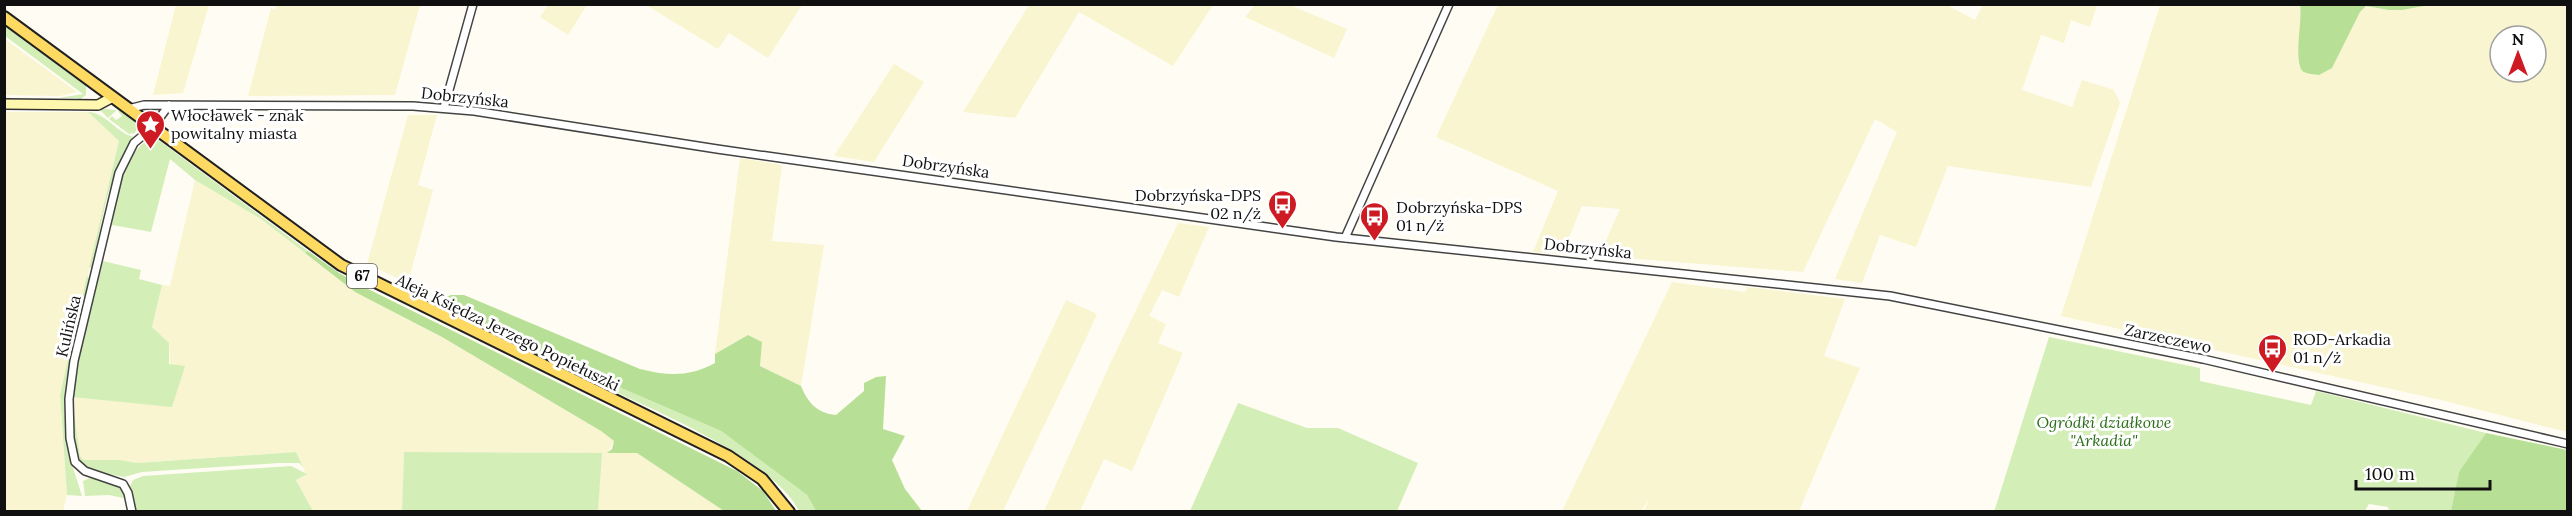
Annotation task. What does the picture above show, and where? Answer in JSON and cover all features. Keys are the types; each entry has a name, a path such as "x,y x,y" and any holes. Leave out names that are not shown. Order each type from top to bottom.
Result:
{"main road":[{"name":"67","path":"4,17 128,109"},
{"name":"Aleja Księdza Jerzego Popiełuszki","path":"128,109 342,265 728,456 762,479 789,512"}],"street":[{"path":"444,108 473,4"},
{"path":"1345,238 1449,4"},
{"path":"4,105 98,105 113,97"},
{"name":"Dobrzyńska","path":"128,109 144,105 444,108 1345,238 1759,281"},
{"path":"153,127 169,105"},
{"name":"Kulińska","path":"132,512 128,493 123,483 85,471 75,462 70,438 69,399 74,361 119,173 134,143 153,127"},
{"name":"Zarzeczewo","path":"1759,281 1890,296 2126,342 2568,444"}],"shaded area":[{"path":"1945,4 1975,20 1983,5 2097,5 2090,27 2071,20 2064,43 2041,35 2022,90 2072,107 2082,80 2114,90 2120,103 2091,187 1948,166 1916,247 1880,235 1862,283 1835,279 1897,132 1875,119 1803,272 1599,256 1620,209 1582,206 1562,254 1533,252 1558,191 1436,137 1498,5"},
{"path":"2429,4 2567,5 2567,432 2441,400 2061,316 2160,5 2300,5 2302,16 2299,67 2332,67 2360,12 2366,6 2389,10"},
{"path":"176,5 209,5 183,93 153,95"},
{"path":"276,5 420,5 395,95 248,96 271,8 275,10"},
{"path":"548,5 587,5 568,35 540,17"},
{"path":"646,5 802,5 768,58 729,33 718,49"},
{"path":"1029,5 1213,5 1173,66 1079,12 1015,118 963,112"},
{"path":"1255,5 1290,5 1347,29 1334,58 1245,17"},
{"path":"5,39 77,92 60,96 5,95"},
{"path":"894,64 924,82 874,162 834,156"},
{"path":"5,112 88,112 119,141 60,395 67,495 63,511 5,512"},
{"path":"408,115 437,115 418,185 433,190 408,283 367,264"},
{"path":"740,158 782,165 772,241 824,245 801,386 760,366 762,342 748,335 715,354"},
{"path":"195,180 261,219 355,292 442,337 601,431 614,441 608,453 637,453 724,511 598,511 601,453 404,452 402,511 313,511 296,480 306,474 296,452 136,463 120,460 83,460 80,456 74,422 72,397 173,406 169,343 152,327 162,285 170,286"},
{"path":"1178,223 1209,227 1179,297 1162,290 1149,316 1166,324 1158,343 1183,353 1132,471 1104,459 1080,511 1044,511 1110,364"},
{"path":"1672,282 1745,292 1748,287 1845,299 1824,356 1860,368 1799,511 1644,511 1649,499 1641,511 1562,511"},
{"path":"1066,300 1097,314 1080,351 1003,511 967,511"}],"green space":[{"path":"2300,5 2429,5 2402,10 2366,6 2360,12 2332,68 2319,75 2304,72 2299,61"},
{"path":"5,26 86,86 86,95 79,100 78,98 59,98 83,94 5,36"},
{"path":"99,109 111,109 117,110 108,118"},
{"path":"117,110 137,121 140,127 135,133 129,134 109,119 112,116 116,120 122,116"},
{"path":"88,112 101,116 123,132 135,137 118,166 112,182 92,267 89,268 119,141"},
{"path":"151,138 157,139 308,251 305,253 261,219 195,180 170,159 151,232 112,225 122,176 133,154"},
{"path":"308,251 339,273 368,289 737,471 763,491 776,511 724,511 637,453 607,453 612,449 614,441 601,431 442,337 355,292 305,253"},
{"path":"103,261 141,270 139,279 162,285 152,327 169,343 169,364 185,366 172,407 72,397 76,369"},
{"path":"87,276 90,279 71,360 65,422 67,443 82,496 67,495 60,395"},
{"path":"464,295 640,369 660,373 687,373 705,368 715,363 715,354 748,335 762,342 760,366 801,386 814,406 829,414 836,415 864,391 864,383 876,377 886,376 883,429 905,436 892,460 905,489 922,511 816,511 807,495 721,431 591,375 444,304 446,297"},
{"path":"444,304 591,375 721,431 807,495 816,511 799,511 785,492 765,473 710,438 448,311"},
{"name":"Ogródki działkowe \"Arkadia\"","path":"2049,337 2200,368 2200,381 2311,405 2316,391 2486,433 2459,473 2451,511 2389,511 2388,507 2369,504 2364,512 1994,512"},
{"path":"72,400 80,456 83,460 120,460 137,463 296,452 303,467 299,463 279,463 142,472 124,477 98,472 81,464 74,449"},
{"path":"1238,403 1307,428 1338,428 1418,463 1397,511 1190,511"},
{"path":"2486,433 2567,450 2567,511 2451,511 2459,472"},
{"path":"404,452 602,453 598,511 402,511"},
{"path":"291,466 307,474 296,480 313,511 136,511 130,486 133,480 143,476"},
{"path":"92,477 122,487 128,499 109,495 85,496 83,481"}],"place":[{"name":"Włocławek - znak powitalny miasta","path":"150,150"},
{"name":"Dobrzyńska-DPS 02 n/ż","path":"1282,230"},
{"name":"Dobrzyńska-DPS 01 n/ż","path":"1375,242"},
{"name":"ROD-Arkadia 01 n/ż","path":"2272,374"}]}
